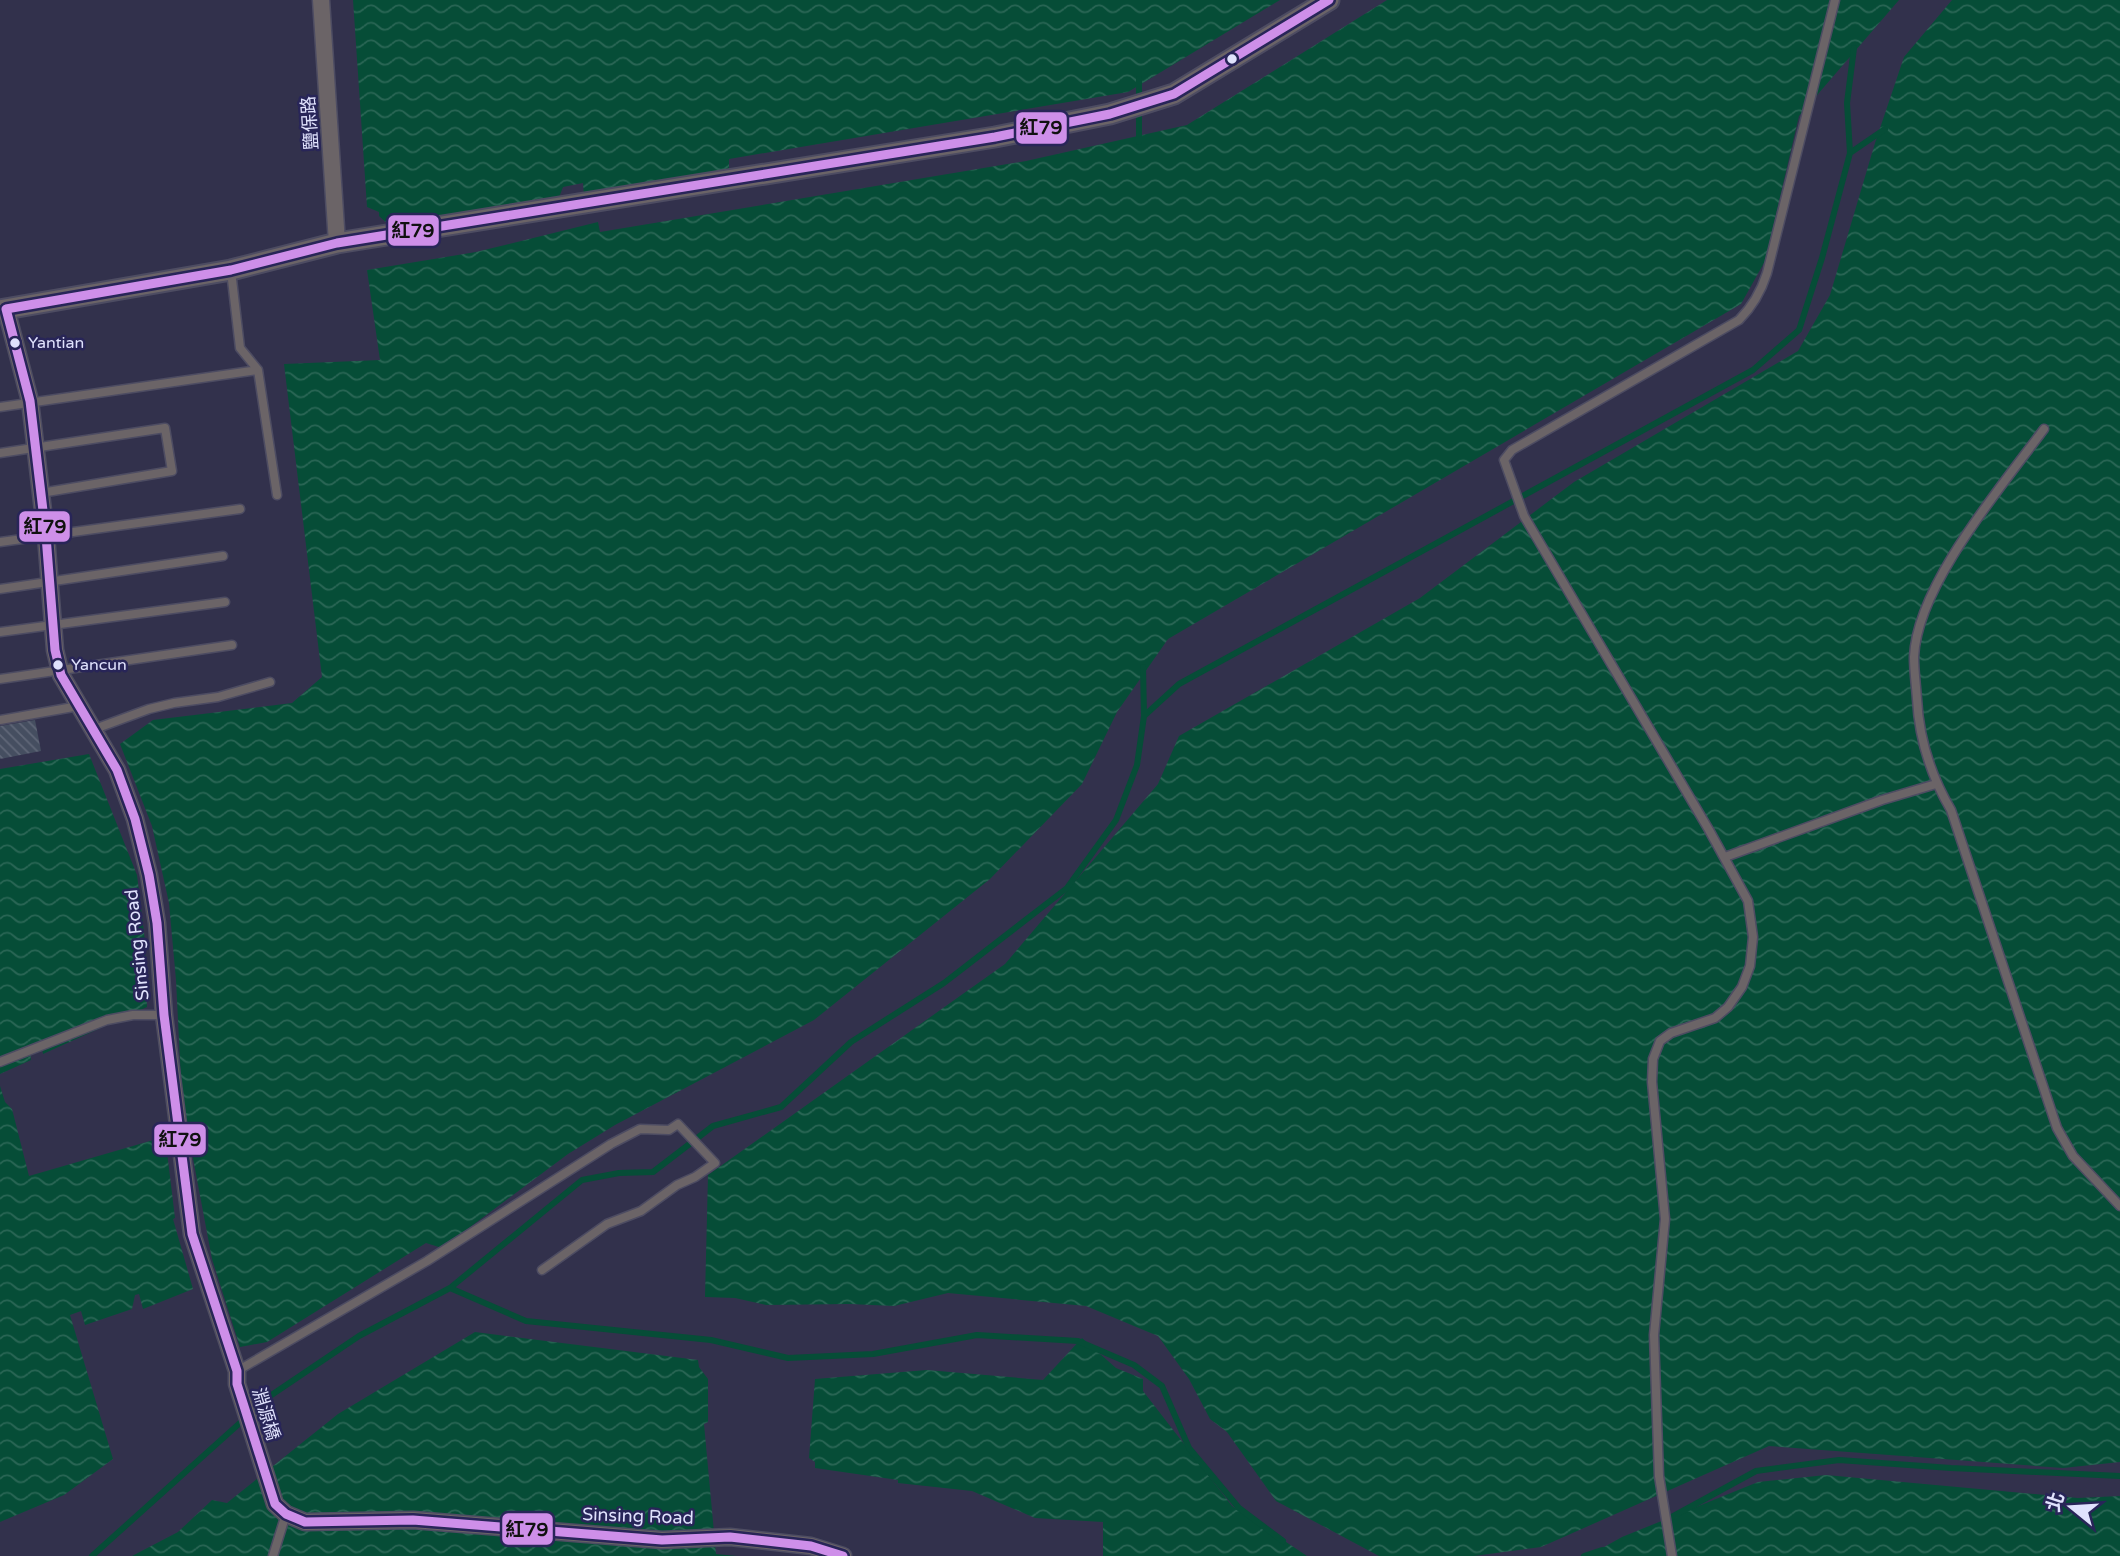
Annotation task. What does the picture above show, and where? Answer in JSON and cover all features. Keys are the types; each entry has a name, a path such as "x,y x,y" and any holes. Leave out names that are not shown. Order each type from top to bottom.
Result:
{"street":[{"name":"鹽保路","path":"321,0 337,243"},
{"path":"3,309 231,270 337,243 995,137 1110,114 1174,94 1329,0"},
{"name":"Sinsing Road","path":"3,309 30,401 60,670 117,770 135,819 149,875 157,923 164,1016 192,1234 237,1378"},
{"name":"淵源橋","path":"237,1378 275,1504 286,1514"},
{"name":"Sinsing Road","path":"286,1514 305,1522 413,1520 662,1540 730,1537 811,1546 844,1556"}],"lane":[{"path":"1672,1556 1659,1476 1654,1335 1665,1219 1652,1082 1653,1059 1660,1041 1671,1033 1715,1018 1728,1007 1742,987 1750,966 1753,937 1748,901 1725,857 1524,516 1504,460 1512,450 1740,320 1750,309 1761,292 1767,273 1835,0"},
{"path":"231,270 240,348 258,370 277,495"},
{"path":"0,407 258,370"},
{"path":"0,453 165,428 172,471 41,493"},
{"path":"2045,429 1964,538 1939,580 1921,621 1914,656 1918,720 1936,784 1951,810 2057,1128 2073,1156 2120,1206"},
{"path":"0,542 240,509"},
{"path":"0,589 223,556"},
{"path":"0,632 225,602"},
{"path":"0,679 232,645"},
{"path":"92,730 149,709 218,697 270,682"},
{"path":"0,720 79,706"},
{"path":"1725,857 1882,800 1936,784"},
{"path":"0,1062 107,1020 133,1015 164,1016"},
{"path":"237,1378 611,1144 640,1129 669,1130 678,1124 715,1163 695,1178 677,1185 641,1211 607,1224 542,1270"},
{"path":"273,1556 286,1514"}],"water":[{"path":"353,0 1280,0 1128,92 729,159 729,173 584,197 583,183 563,187 558,200 391,227 379,216 379,212 367,207"},
{"path":"1387,0 1899,0 1799,116 1765,261 1741,304 1168,639 1117,712 1082,784 990,879 814,1020 615,1125 568,1154 442,1248 426,1243 267,1342 240,1347 212,1259 182,1100 169,903 152,826 120,744 153,720 292,703 322,677 284,364 380,360 367,270 476,252 598,222 600,232 1026,161 1187,125"},
{"path":"1952,0 2120,0 2120,1462 2063,1468 1769,1446 1541,1547 1474,1556 1379,1556 1276,1501 1227,1432 1210,1419 1189,1379 1158,1336 1086,1306 948,1293 894,1306 766,1305 735,1298 705,1297 708,1175 1005,964 1158,784 1179,736 1420,598 1574,482 1798,351 1830,295 1875,143 1904,57"},
{"path":"89,754 137,875 145,941 147,1007 43,1054 41,1041 29,1045 31,1060 0,1074 0,769"},
{"path":"0,1086 5,1102 12,1109 29,1176 157,1139 160,1154 167,1152 173,1219 193,1289 143,1309 139,1294 135,1295 132,1309 85,1325 81,1311 70,1315 113,1459 64,1495 0,1522"},
{"path":"475,1332 698,1360 699,1367 708,1379 708,1422 704,1424 716,1554 737,1556 132,1556 178,1532 212,1500 227,1503 338,1414"},
{"path":"1082,1338 1116,1368 1143,1379 1143,1391 1232,1506 1307,1556 1103,1556 1103,1522 1035,1518 972,1491 898,1483 898,1480 815,1468 815,1462 809,1458 815,1379 927,1370 1043,1380"},
{"path":"1826,1475 2078,1498 2120,1496 2120,1556 1588,1556 1622,1537 1758,1482"}],"building":[{"path":"35,720 41,751 0,759 0,726"}],"waterway":[{"path":"92,1556 270,1396 359,1336 450,1288 582,1180 619,1173 653,1172 713,1126 781,1107 851,1042 944,983 1067,888 1116,820 1137,765 1144,716 1179,684 1753,370 1799,330 1822,258 1850,153 1847,103 1854,48"},
{"path":"1139,79 1139,142"},
{"path":"1850,153 1885,129"},
{"path":"1143,667 1144,716"},
{"path":"450,1288 526,1321 711,1340 788,1358 873,1354 977,1335 1078,1341 1134,1365 1162,1386 1189,1448 1239,1508 1283,1541"},
{"path":"1668,1519 1756,1471 1839,1460 2120,1476"},
{"path":"1584,1556 1602,1550"}],"transit line":[{"name":"紅79","path":"843,1556 811,1546 730,1537 662,1540 413,1520 305,1522 286,1514 275,1504 237,1384 237,1371 192,1234 164,1015 157,923 149,875 135,819 117,770 61,675 55,650 46,536 30,401 6,309 231,270 337,243 995,137 1110,114 1174,94 1329,0"}],"place":[{"name":"Yantian","path":"15,343"},
{"name":"Yancun","path":"58,665"}]}
